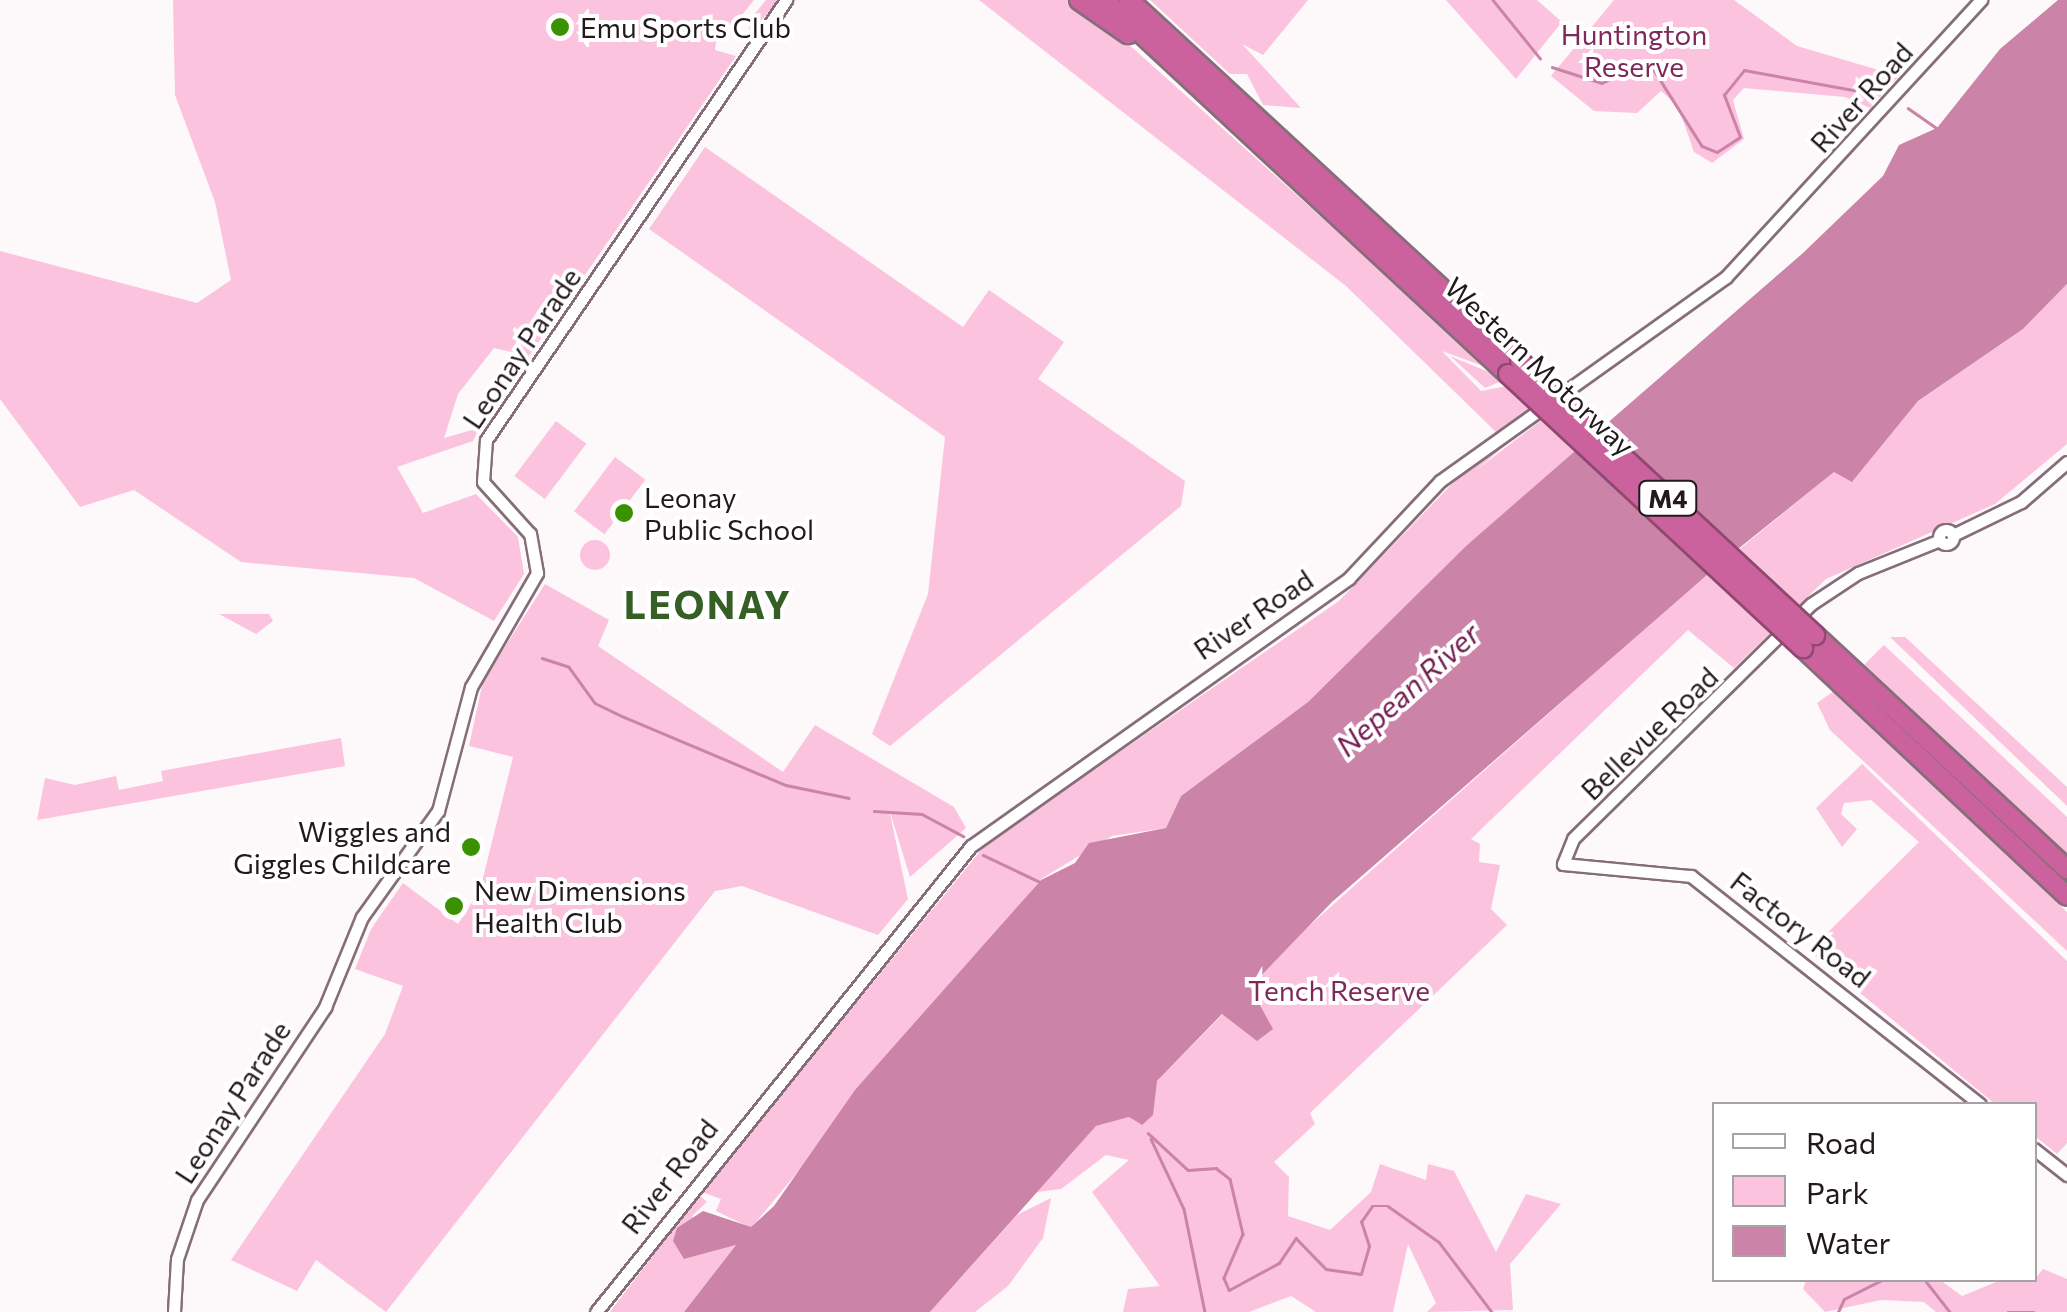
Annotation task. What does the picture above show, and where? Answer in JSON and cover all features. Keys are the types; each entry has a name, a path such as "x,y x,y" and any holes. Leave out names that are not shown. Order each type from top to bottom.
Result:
{"highway":[{"path":"1079,0 1273,143"},
{"name":"Western Motorway","path":"1106,0 1273,143"},
{"name":"Western Motorway","path":"1128,0 1273,143 1809,642 2067,896"},
{"name":"M4","path":"1142,0 1273,143"},
{"name":"Western Motorway","path":"1809,642 2067,869"}],"street":[{"name":"River Road","path":"596,1312 971,846 1349,578 1440,481 1726,277 1982,0"},
{"name":"Leonay Parade","path":"174,1312 177,1259 197,1200 327,1004 362,916 436,814 470,687 538,573 530,534 485,486 486,440 786,3"},
{"name":"Bellevue Road","path":"1562,864 1574,839 1774,639 1846,578 1940,540 1943,530 1953,535 2021,502 2067,462"},
{"name":"Factory Road","path":"1562,864 1691,876 1977,1102"},
{"path":"2037,1150 2067,1175"}],"green space":[{"path":"173,0 754,0 734,25 718,24 715,50 736,56 529,356 494,348 458,394 444,438 479,428 473,441 397,467 423,513 476,494 518,537 524,574 494,621 414,578 241,562 134,490 80,507 0,399 0,251 197,303 231,280 215,202 175,95"},
{"path":"766,0 778,0 750,34 748,22"},
{"path":"979,0 1068,0 1116,33 1491,369 1442,351 1481,391 1507,386 1532,409 1497,433 1346,286"},
{"path":"1150,0 1308,0 1263,55 1242,44 1301,108 1263,105 1247,74 1230,74"},
{"path":"1446,0 1537,0 1562,22 1516,79"},
{"name":"Huntington Reserve","path":"1614,0 1734,0 1797,46 1899,76 1870,108 1845,97 1744,88 1733,100 1744,139 1712,163 1694,152 1678,106 1661,91 1637,113 1594,111 1551,76"},
{"path":"705,147 963,327 989,290 1064,342 1038,379 1185,481 1181,506 890,746 872,734 928,594 945,437 649,229"},
{"name":"Tench Reserve","path":"2067,284 2067,444 1995,504 1826,579 1734,668 1688,630 1471,839 1480,844 1479,862 1500,865 1491,909 1507,925 1310,1113 1315,1124 1274,1162 1289,1177 1288,1216 1330,1230 1371,1192 1380,1164 1426,1180 1428,1164 1454,1171 1496,1252 1526,1194 1561,1204 1510,1264 1513,1310 1427,1312 1436,1303 1408,1244 1393,1312 1316,1312 1291,1296 1249,1312 1123,1312 1128,1289 1160,1286 1092,1192 1129,1160 1106,1155 1061,1189 1037,1192 1096,1126 1129,1117 1142,1125 1157,1081 1223,1014 1272,1029 1250,987 1257,972 1678,599 1834,472 1853,481 1918,401 2023,329"},
{"path":"1450,356 1491,373 1502,381 1485,388"},
{"path":"1540,416 1475,471 1543,419 1568,442 1602,417 1612,424 1466,546 1308,702 1181,796 1166,828 1112,836 1041,879 751,1228 716,1211 721,1199 702,1192 986,844 1339,601 1475,460"},
{"path":"556,421 586,444 545,499 514,476"},
{"path":"615,457 645,480 604,534 574,511"},
{"path":"595,540 606,544 610,555 606,566 595,570 584,566 580,555 584,544"},
{"path":"545,584 609,620 598,646 783,772 815,725 954,807 966,828 910,877 889,809 908,899 878,935 742,886 715,891 386,1312 316,1260 297,1291 231,1260 385,1034 403,986 355,969 371,929 403,883 458,924 480,890 513,757 469,746 483,681"},
{"path":"219,614 269,614 273,621 256,634"},
{"path":"1890,637 1905,637 2067,787 2067,806"},
{"path":"1884,645 2067,817 2067,854 1863,666"},
{"path":"1834,691 2067,912 2067,951 1830,730 1817,703"},
{"path":"341,738 345,766 37,820 45,778 75,785 116,776 119,790 163,781 161,771"},
{"path":"1862,764 2067,961 2067,1143 2057,1154 2037,1138 2037,1102 1993,1102 1809,951 1919,842 1871,800 1844,803 1841,814 1857,829 1842,847 1816,808"},
{"path":"699,1195 707,1202 693,1215 684,1259 736,1245 684,1312 610,1312"},
{"path":"1051,1198 1043,1238 1008,1286 975,1312 930,1312 1017,1215"},
{"path":"2043,1269 2067,1279 2067,1312 1936,1312 1924,1302 1881,1300 1825,1312 1803,1289 1805,1282 1943,1282 1962,1296 1996,1282 2037,1282"}],"water":[{"name":"Nepean River","path":"2058,0 2067,0 2067,284 2023,329 1918,401 1852,482 1834,472 1723,561 1332,902 1250,987 1273,1029 1257,1041 1222,1014 1157,1081 1153,1115 1142,1125 1129,1117 1096,1126 930,1312 684,1312 736,1245 684,1259 673,1241 677,1228 703,1211 751,1227 774,1206 855,1090 1041,880 1075,863 1089,843 1166,828 1181,796 1308,702 1466,546 1803,253 1883,176 1899,145 1937,128 2000,49"}],"waterway":[{"path":"1493,0 1540,58"},
{"path":"1552,67 1602,83 1634,66 1654,70 1702,146 1717,152 1740,137 1724,95 1744,70 1875,94"},
{"path":"1908,108 1939,130"},
{"path":"542,658 569,667 595,703 624,717 786,785 849,798"},
{"path":"874,811 922,814 963,836"},
{"path":"983,855 1040,882"},
{"path":"1148,1133 1188,1170 1216,1168 1230,1179 1243,1234 1224,1278 1229,1290 1279,1263 1296,1238 1326,1269 1361,1274 1369,1246 1361,1222 1372,1206 1388,1206 1439,1242 1492,1312"},
{"path":"1151,1139 1184,1209 1205,1312"},
{"path":"1838,1312 1844,1299 1878,1282"},
{"path":"1927,1282 1950,1312"},
{"path":"2008,1312 2034,1312"}],"place":[{"name":"Emu Sports Club","path":"560,27"},
{"name":"Leonay Public School","path":"624,513"},
{"name":"Wiggles and Giggles Childcare","path":"471,847"},
{"name":"New Dimensions Health Club","path":"454,906"}],"district":[{"name":"LEONAY","path":"708,604"}]}
